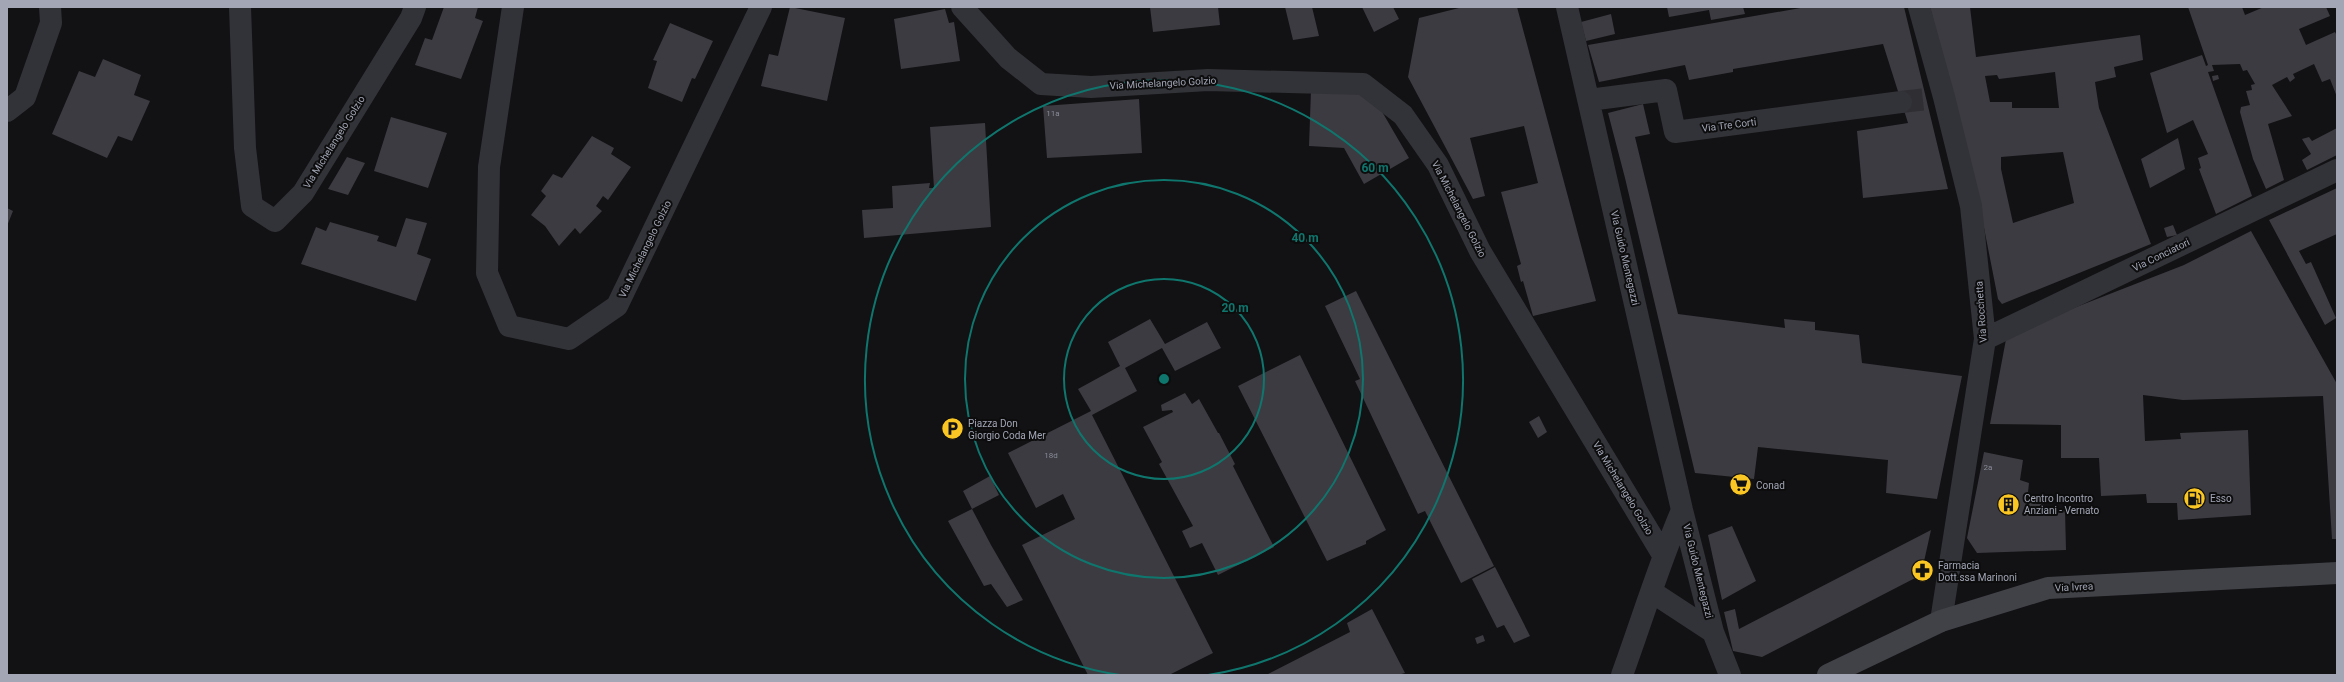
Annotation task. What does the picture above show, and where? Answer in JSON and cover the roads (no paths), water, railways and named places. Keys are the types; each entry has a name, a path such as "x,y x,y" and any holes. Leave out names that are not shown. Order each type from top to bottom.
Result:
{"main road":[{"name":"Via Ivrea","path":"1828,675 1941,621 2048,588 2337,573"}],"street":[{"path":"7,111 25,97 51,23 50,7"},
{"name":"Via Michelangelo Golzio","path":"240,7 245,148 252,206 275,221 303,193 399,37 415,7"},
{"name":"Via Michelangelo Golzio","path":"513,7 489,167 487,274 509,326 569,339 617,306 761,7"},
{"name":"Via Michelangelo Golzio","path":"962,7 1008,58 1041,84 1091,87 1208,80 1363,84 1403,115 1438,166 1480,251 1662,555"},
{"name":"Via Guido Mentegazzi","path":"1567,7 1682,510 1714,632 1730,675"},
{"name":"Via Rocchetta","path":"1918,7 1935,98 1971,206 1985,339 1941,621"},
{"name":"Via Tre Corti","path":"1589,100 1666,90 1675,132 1901,102"},
{"name":"Via Conciatori","path":"1985,339 2337,170"},
{"name":"Via Guido Mentegazzi","path":"1622,675 1652,592 1662,555 1682,510"},
{"name":"Via Guido Mentegazzi","path":"1652,592 1714,632"}],"tunnel":[{"path":"1901,102 1927,99"}],"place":[{"name":"Piazza Don Giorgio Coda Mer","path":"952,429"},
{"name":"Conad","path":"1740,485"},
{"name":"Esso","path":"2194,498"},
{"name":"Centro Incontro Anziani - Vernato","path":"2009,504"},
{"name":"Farmacia Dott.ssa Marinoni","path":"1922,571"}]}
